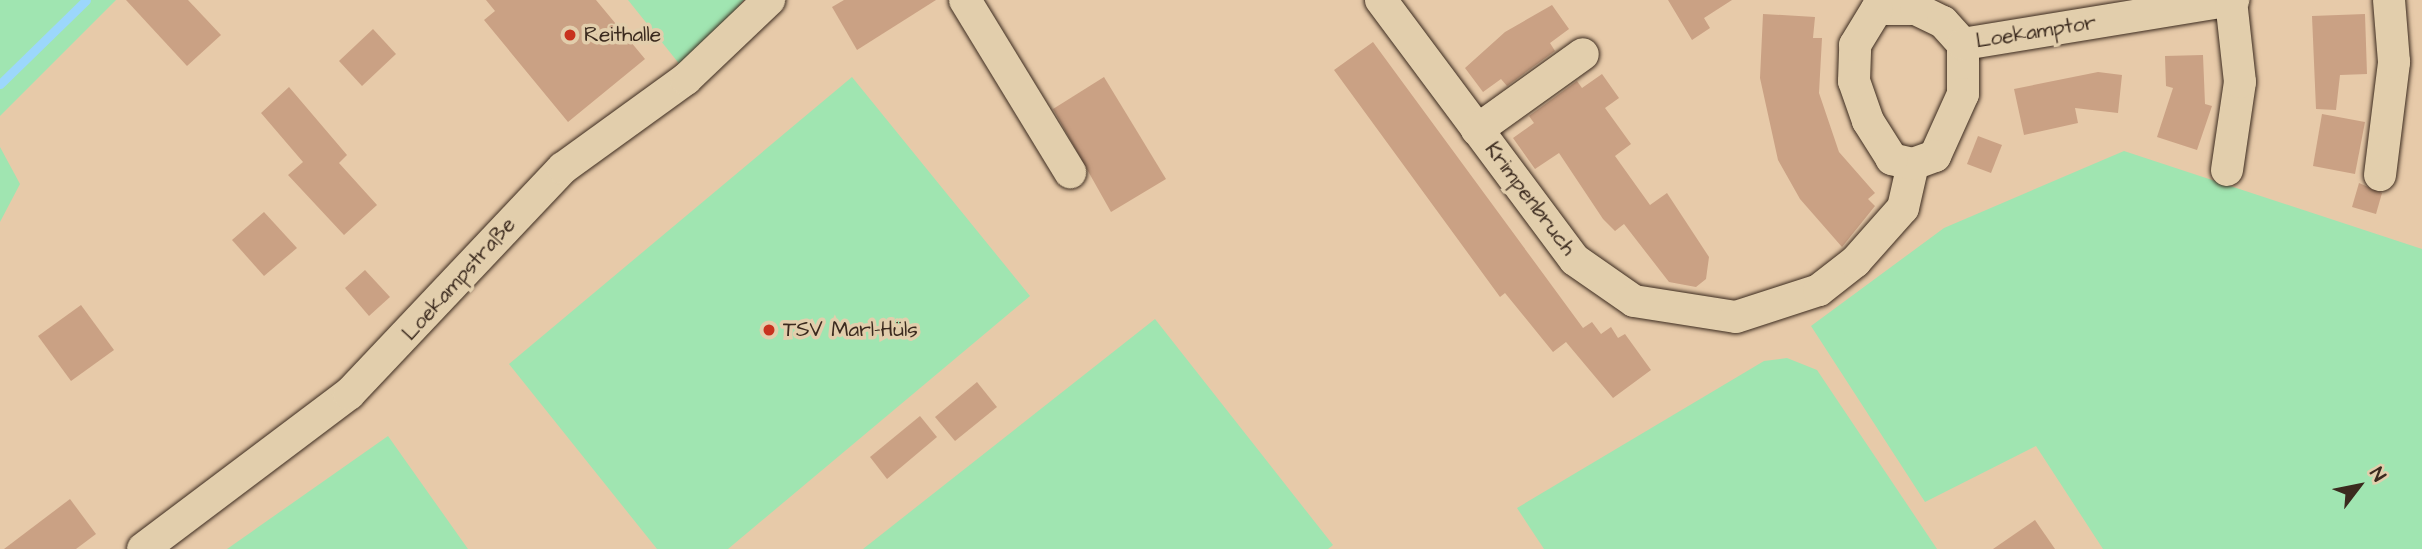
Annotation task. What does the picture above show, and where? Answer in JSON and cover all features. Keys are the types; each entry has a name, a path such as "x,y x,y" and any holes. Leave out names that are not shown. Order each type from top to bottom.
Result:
{"street":[{"name":"Loekampstraße","path":"143,549 349,394 564,168 686,79 769,0"},
{"path":"965,0 1069,172"},
{"name":"Krimpenbruch","path":"1381,0 1575,260 1634,301 1687,314 1736,317 1819,290 1856,262 1903,208 1913,164"},
{"path":"2227,170 2240,82 2232,0"},
{"name":"Loekamptor","path":"1963,44 2232,0"},
{"path":"2380,174 2394,62 2389,0"},
{"path":"1871,4 1916,9 1943,22 1963,44 1963,94 1935,156 1913,164 1892,159 1868,121 1854,81 1855,45 1871,4"},
{"path":"1477,130 1583,54"}],"green space":[{"path":"0,0 116,0 0,116"},
{"path":"628,0 744,0 685,71"},
{"name":"TSV Marl-Hüls","path":"852,77 1030,296 728,549 657,549 509,364"},
{"path":"0,147 20,184 0,222"},
{"path":"2124,151 2422,249 2422,549 2103,549 2036,446 1925,502 1811,326 1944,228"},
{"path":"1155,319 1333,545 1328,549 863,549"},
{"path":"1787,358 1817,370 1937,549 1544,549 1517,508 1764,361"},
{"path":"388,436 468,549 227,549"}],"building":[{"path":"126,0 188,0 221,35 187,66"},
{"name":"Reithalle","path":"486,0 596,0 645,59 568,122 484,20 495,11"},
{"path":"844,0 936,0 857,50 832,7"},
{"path":"1668,0 1732,0 1704,18 1710,28 1692,40"},
{"path":"1552,5 1569,29 1550,43 1555,51 1507,86 1501,79 1483,92 1465,68 1505,32"},
{"path":"1763,14 1815,17 1813,38 1822,38 1819,93 1839,152 1875,193 1868,199 1875,206 1842,247 1800,199 1778,160 1760,78"},
{"path":"2365,14 2367,74 2340,75 2336,110 2316,109 2312,16"},
{"path":"373,29 396,54 362,86 339,61"},
{"path":"1373,42 1583,328 1592,322 1601,334 1611,327 1618,338 1625,334 1651,370 1613,398 1566,342 1553,352 1505,293 1500,297 1334,70"},
{"path":"2203,55 2205,104 2212,106 2197,150 2157,137 2173,88 2166,86 2165,56"},
{"path":"2098,72 2122,75 2118,113 2075,108 2078,123 2024,135 2014,89"},
{"path":"1602,74 1619,98 1605,108 1631,144 1615,156 1650,205 1667,193 1709,257 1706,279 1696,287 1669,282 1624,224 1615,231 1603,219 1559,153 1535,169 1513,138 1534,123 1529,116 1577,81 1582,88"},
{"path":"1104,77 1166,179 1111,212 1053,109"},
{"path":"289,87 347,155 339,163 377,205 344,235 288,175 303,162 261,113"},
{"path":"2322,114 2365,122 2355,174 2313,166"},
{"path":"1978,136 2002,145 1991,173 1967,164"},
{"path":"2359,183 2382,193 2376,214 2352,207"},
{"path":"264,212 297,248 264,276 232,240"},
{"path":"365,270 390,297 369,316 345,288"},
{"path":"81,305 114,350 71,381 38,336"},
{"path":"977,382 997,407 955,441 935,417"},
{"path":"920,416 937,437 887,479 870,457"},
{"path":"70,499 96,534 76,549 4,549"},
{"path":"2035,520 2055,549 1993,549"}],"waterway":[{"path":"0,84 86,0"}],"place":[{"name":"Reithalle","path":"570,35"},
{"name":"TSV Marl-Hüls","path":"769,330"}]}
